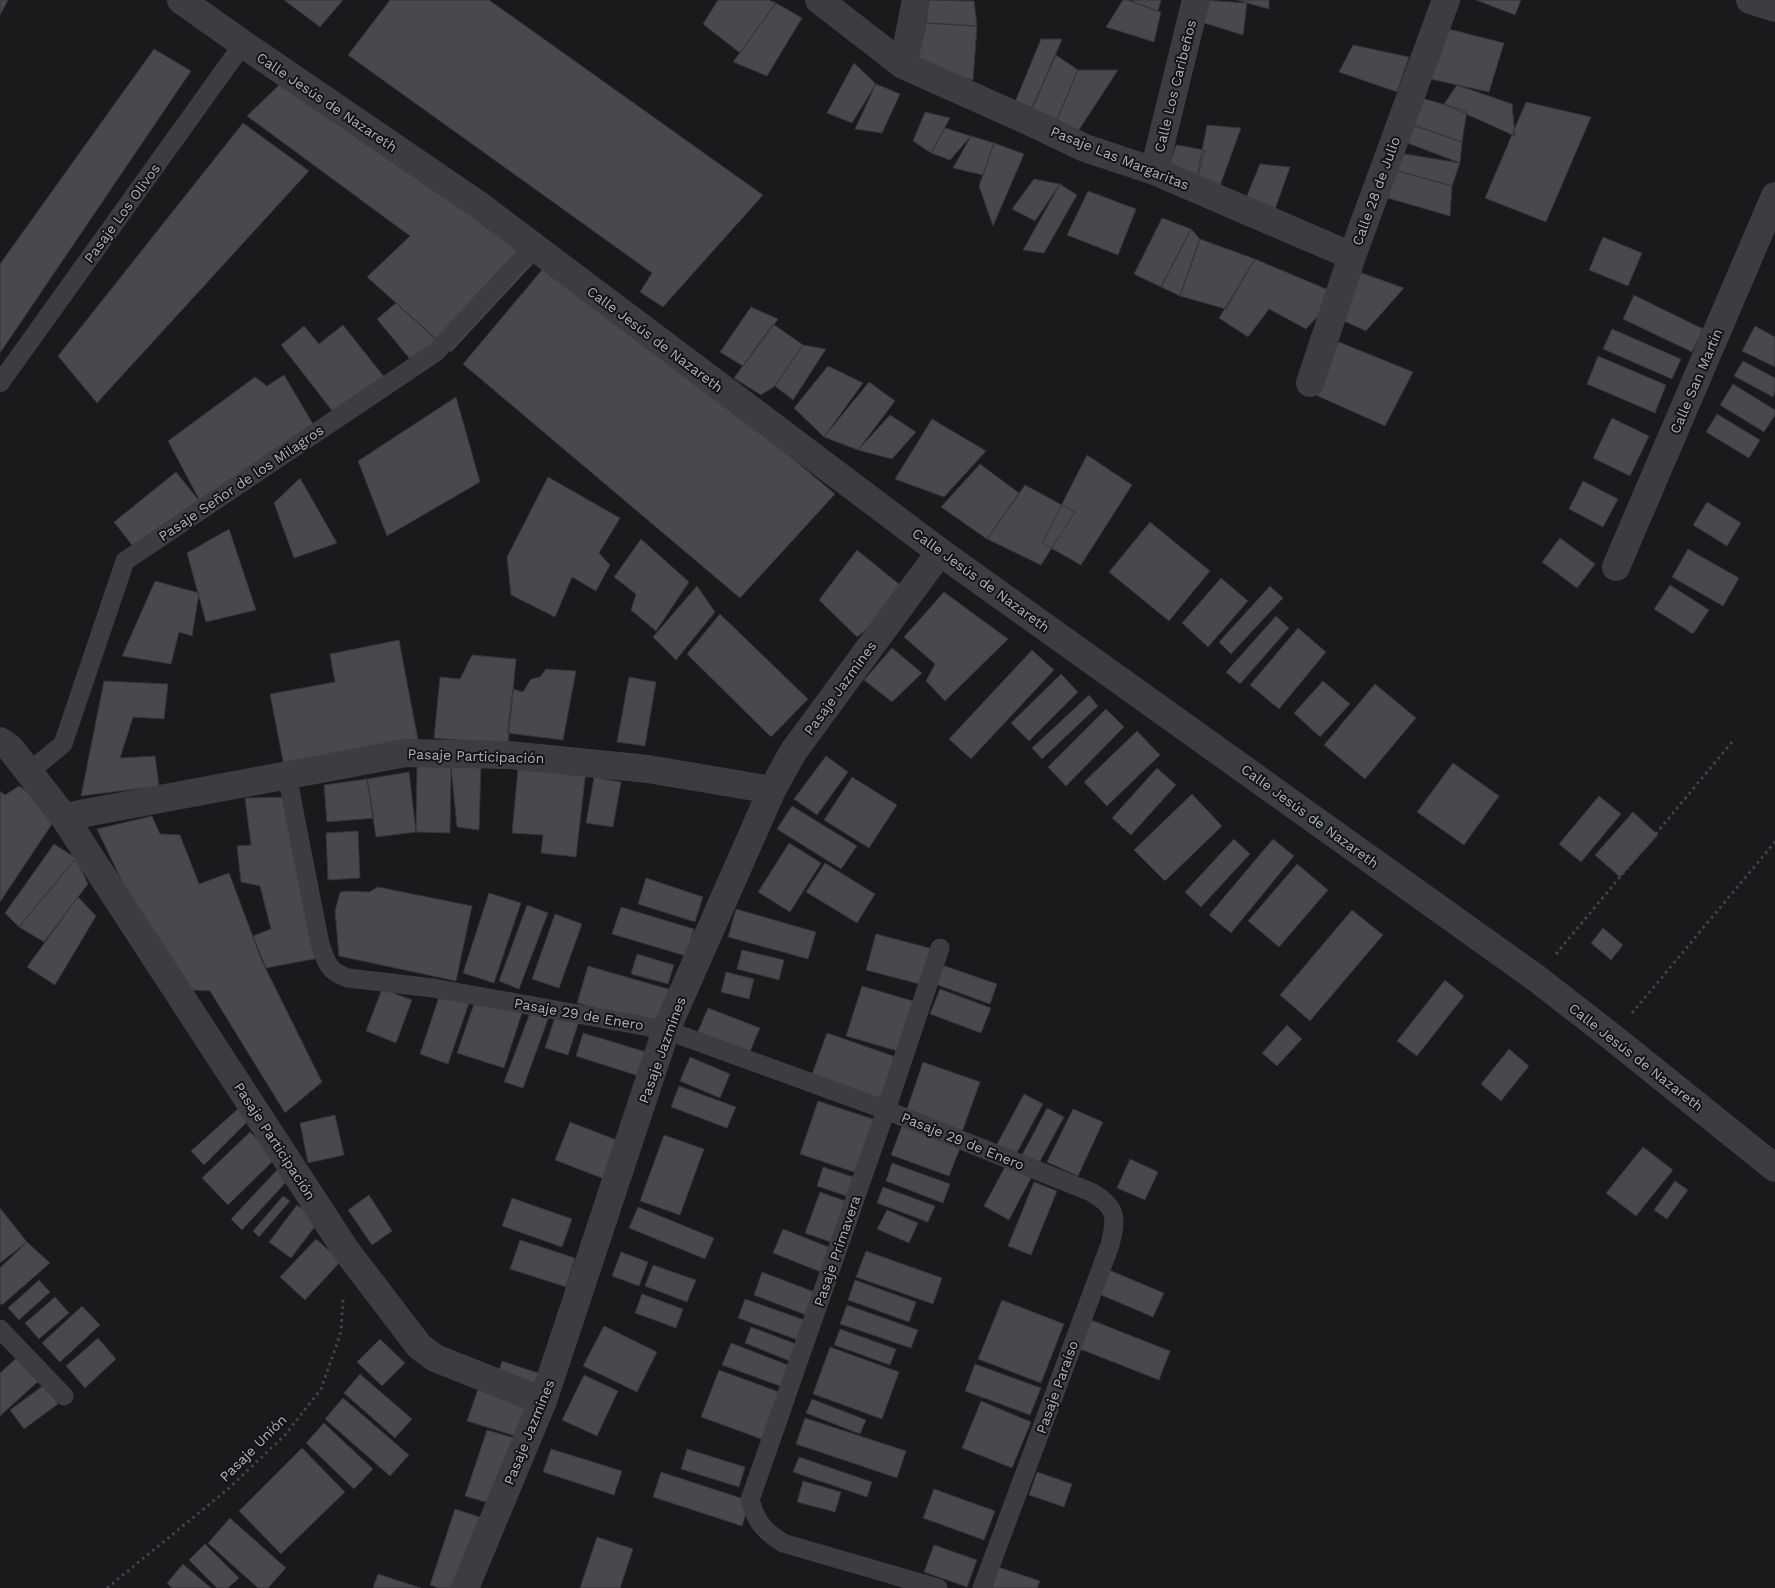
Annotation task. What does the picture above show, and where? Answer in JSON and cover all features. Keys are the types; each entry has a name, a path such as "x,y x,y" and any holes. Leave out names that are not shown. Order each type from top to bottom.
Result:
{"street":[{"name":"Calle Jesús de Nazareth","path":"181,0 476,203 940,552 1536,978 1775,1168"},
{"name":"Pasaje Las Margaritas","path":"819,0 903,64 1028,120 1085,148 1154,171 1352,256"},
{"path":"903,64 916,0"},
{"name":"Calle Los Caribeños","path":"1154,171 1196,0"},
{"name":"Calle 28 de Julio","path":"1310,383 1352,256 1446,0"},
{"path":"1750,0 1775,8"},
{"name":"Calle San Martín","path":"1616,567 1775,196"},
{"name":"Pasaje Jazmines","path":"465,1588 544,1401 666,1030 772,790 793,752 940,552"},
{"name":"Pasaje Participación","path":"0,741 10,748 64,817 345,1249 419,1346 435,1358 544,1401"},
{"name":"Pasaje Participación","path":"64,817 406,752 509,755 648,770 772,790"}],"lane":[{"name":"Pasaje Los Olivos","path":"0,383 243,44"},
{"name":"Pasaje Señor de los Milagros","path":"28,772 63,744 125,561 436,352 533,247"},
{"name":"Pasaje 29 de Enero","path":"286,775 320,944 327,964 336,973 348,978 433,988 666,1030 886,1110 1091,1192"},
{"name":"Pasaje Primavera","path":"938,1588 783,1543 768,1533 756,1518 750,1500 886,1110 940,948"},
{"name":"Pasaje Paraíso","path":"982,1588 1114,1231 1111,1207 1091,1192"},
{"path":"0,1329 64,1396"}],"path":[{"path":"1536,978 1732,742"},
{"path":"1612,1037 1775,842"},
{"name":"Pasaje Unión","path":"107,1588 228,1489 285,1435 321,1390 341,1332 345,1249"}],"building":[{"path":"0,0 8,0 0,15"},
{"path":"284,0 343,0 320,27"},
{"path":"390,0 489,0 763,195 663,307 640,292 652,273 348,55"},
{"path":"718,0 769,0 776,3 740,53 703,24"},
{"path":"929,0 974,1 977,26 926,23"},
{"path":"1123,0 1128,0 1161,12 1154,42 1106,27"},
{"path":"1133,0 1161,0 1158,11 1133,2"},
{"path":"1203,0 1247,3 1243,35 1198,21"},
{"path":"1237,0 1269,0 1269,9 1247,3"},
{"path":"1476,0 1521,0 1515,15"},
{"path":"776,3 802,18 767,76 733,62"},
{"path":"926,23 977,26 973,80 916,67"},
{"path":"1441,27 1504,43 1489,92 1426,78"},
{"path":"1041,39 1062,39 1033,107 1013,107"},
{"path":"1353,45 1409,57 1397,92 1339,72"},
{"path":"154,49 191,71 0,353 0,264"},
{"path":"1056,55 1078,70 1054,126 1027,118"},
{"path":"854,63 876,84 852,123 827,113"},
{"path":"1078,70 1118,70 1073,139 1054,126"},
{"path":"280,84 540,256 451,352 367,277 410,236 247,116"},
{"path":"876,84 900,94 882,133 855,129"},
{"path":"1457,85 1512,104 1515,136 1444,104"},
{"path":"1418,97 1467,111 1462,142 1404,122"},
{"path":"1526,102 1591,117 1546,222 1485,198"},
{"path":"925,112 950,118 931,153 913,141"},
{"path":"1404,122 1462,142 1460,163 1405,142"},
{"path":"243,123 309,171 97,403 58,356"},
{"path":"1207,125 1241,128 1217,194 1195,187"},
{"path":"945,128 971,136 950,160 931,153"},
{"path":"971,136 994,143 983,175 953,168"},
{"path":"994,143 1024,154 993,226 979,186"},
{"path":"1176,145 1205,150 1195,187 1167,172"},
{"path":"1399,153 1460,163 1452,186 1391,169"},
{"path":"1260,164 1290,167 1272,218 1242,208"},
{"path":"1391,169 1452,186 1450,216 1377,195"},
{"path":"1034,179 1060,184 1035,221 1012,209"},
{"path":"1060,184 1077,195 1044,253 1023,250"},
{"path":"1088,191 1136,209 1118,255 1067,235"},
{"path":"1162,218 1191,229 1161,287 1134,274"},
{"path":"1191,229 1200,239 1180,296 1161,287"},
{"path":"1603,237 1642,253 1628,286 1589,270"},
{"path":"1200,239 1255,259 1226,309 1180,296"},
{"path":"552,258 835,494 740,598 463,364"},
{"path":"1255,259 1338,294 1306,329 1269,309 1248,337 1219,318"},
{"path":"1356,271 1404,288 1366,331 1333,316"},
{"path":"1634,295 1703,329 1692,352 1623,319"},
{"path":"396,303 441,344 414,364 377,319"},
{"path":"751,307 778,319 743,366 720,352"},
{"path":"773,324 803,345 775,386 761,395 734,378"},
{"path":"343,325 385,378 337,417 281,345 304,326 319,344"},
{"path":"1755,326 1775,337 1775,367 1742,351"},
{"path":"1612,329 1681,359 1672,379 1603,349"},
{"path":"1339,342 1413,372 1385,426 1309,392"},
{"path":"803,345 826,349 793,400 775,386"},
{"path":"1598,356 1666,385 1655,413 1587,384"},
{"path":"1743,361 1775,378 1773,397 1734,376"},
{"path":"828,366 863,383 824,437 794,408"},
{"path":"284,375 313,424 201,503 168,441 255,377 267,386"},
{"path":"869,382 895,401 858,450 824,437"},
{"path":"1733,384 1775,410 1775,415 1764,432 1720,405"},
{"path":"456,397 480,482 387,536 358,461"},
{"path":"1717,414 1760,440 1749,458 1706,432"},
{"path":"890,415 916,432 892,459 858,450"},
{"path":"1612,418 1649,436 1630,476 1593,458"},
{"path":"932,419 986,451 944,497 895,479"},
{"path":"1087,455 1132,485 1081,565 1042,543"},
{"path":"980,464 1019,493 987,539 941,507"},
{"path":"176,472 201,503 139,554 114,522"},
{"path":"548,477 620,518 599,553 610,565 596,591 572,577 555,617 511,595 507,557"},
{"path":"300,478 337,543 294,558 274,503"},
{"path":"1583,481 1618,499 1603,527 1569,509"},
{"path":"1025,485 1075,512 1041,565 987,539"},
{"path":"1707,502 1741,523 1727,546 1693,525"},
{"path":"1150,522 1210,571 1169,621 1109,572"},
{"path":"229,529 256,610 206,622 187,553"},
{"path":"1560,538 1595,564 1577,588 1542,562"},
{"path":"641,539 689,582 656,631 631,610 636,594 614,577"},
{"path":"1688,549 1739,578 1723,606 1672,577"},
{"path":"857,550 910,593 857,637 819,600"},
{"path":"1221,578 1248,601 1208,647 1182,623"},
{"path":"155,581 199,593 192,636 179,632 171,664 122,656"},
{"path":"1670,585 1709,610 1693,634 1654,609"},
{"path":"697,586 715,612 676,660 653,637"},
{"path":"1270,586 1283,598 1231,654 1219,642"},
{"path":"944,592 1008,639 945,701 926,681 935,664 904,637"},
{"path":"720,614 808,699 771,737 687,654"},
{"path":"1276,616 1289,628 1240,684 1226,672"},
{"path":"1298,628 1326,652 1279,709 1250,685"},
{"path":"399,640 418,740 284,766 270,694 335,682 330,654"},
{"path":"892,648 922,673 892,702 864,680"},
{"path":"1032,650 1054,670 971,759 949,739"},
{"path":"472,655 516,659 508,744 434,738 440,677 460,679"},
{"path":"546,669 576,671 563,740 507,733 513,689 523,692 531,679 540,677"},
{"path":"1061,674 1078,692 1029,741 1011,723"},
{"path":"629,677 656,682 645,746 617,742"},
{"path":"104,681 168,684 164,719 133,717 120,758 155,756 159,786 81,796"},
{"path":"1323,681 1350,704 1320,737 1294,713"},
{"path":"1375,684 1416,718 1365,779 1324,745"},
{"path":"1089,695 1098,706 1042,759 1032,748"},
{"path":"1106,709 1124,727 1066,786 1048,767"},
{"path":"1137,731 1160,755 1107,806 1084,782"},
{"path":"826,756 848,772 817,815 794,799"},
{"path":"1453,763 1499,796 1464,845 1417,812"},
{"path":"481,764 479,830 457,827 451,766"},
{"path":"417,766 451,766 450,833 416,832"},
{"path":"1157,768 1176,785 1131,835 1112,818"},
{"path":"518,769 586,770 576,857 541,853 543,835 512,833"},
{"path":"409,772 416,832 376,837 367,779"},
{"path":"594,777 621,782 613,827 586,823"},
{"path":"852,777 897,805 869,848 824,820"},
{"path":"367,779 374,818 327,822 324,785"},
{"path":"19,786 60,812 0,902 0,791 5,795"},
{"path":"1192,794 1222,826 1165,881 1134,850"},
{"path":"1599,796 1621,814 1581,862 1559,844"},
{"path":"293,797 319,958 266,968 253,936 271,929 260,886 241,882 237,846 251,845 245,798"},
{"path":"792,806 857,846 841,869 777,829"},
{"path":"1633,812 1658,835 1620,877 1595,855"},
{"path":"152,816 160,834 180,835 199,884 229,873 262,961 322,1082 285,1113 210,991 189,990 137,913 97,829"},
{"path":"358,831 360,878 328,880 326,833"},
{"path":"1234,839 1250,854 1201,907 1185,892"},
{"path":"1273,839 1294,856 1231,933 1209,915"},
{"path":"789,843 821,863 790,912 758,892"},
{"path":"54,844 76,858 19,927 5,913"},
{"path":"76,858 88,884 44,942 19,927"},
{"path":"825,863 875,894 857,923 806,892"},
{"path":"1297,864 1328,890 1279,947 1248,921"},
{"path":"646,878 703,897 695,922 638,904"},
{"path":"378,887 472,906 456,981 339,956 335,911 340,892 369,892"},
{"path":"489,893 521,903 494,983 463,973"},
{"path":"78,897 96,916 55,985 27,967"},
{"path":"527,905 548,913 519,989 499,981"},
{"path":"621,907 694,929 686,956 612,934"},
{"path":"736,909 816,932 808,959 728,937"},
{"path":"1352,910 1383,935 1310,1021 1280,995"},
{"path":"555,914 582,924 559,988 532,979"},
{"path":"1603,928 1623,945 1611,960 1591,943"},
{"path":"876,934 937,950 927,986 866,970"},
{"path":"742,950 784,960 779,980 737,969"},
{"path":"637,954 674,965 668,984 631,974"},
{"path":"942,965 997,984 990,1004 935,984"},
{"path":"588,966 675,991 664,1028 577,1003"},
{"path":"726,972 754,979 749,999 721,992"},
{"path":"1445,980 1464,996 1417,1056 1397,1041"},
{"path":"862,986 916,1002 901,1052 846,1036"},
{"path":"382,989 412,1000 396,1043 366,1031"},
{"path":"940,989 991,1008 981,1033 930,1014"},
{"path":"441,991 470,1000 448,1064 420,1054"},
{"path":"476,998 522,1013 504,1068 457,1053"},
{"path":"533,1005 551,1011 523,1088 504,1082"},
{"path":"708,1008 760,1028 748,1056 696,1036"},
{"path":"556,1014 579,1021 568,1055 545,1048"},
{"path":"1287,1025 1302,1039 1277,1066 1262,1053"},
{"path":"583,1033 653,1054 645,1078 576,1056"},
{"path":"827,1033 899,1058 882,1105 810,1080"},
{"path":"1509,1049 1529,1066 1501,1101 1481,1084"},
{"path":"690,1057 730,1074 720,1098 680,1081"},
{"path":"923,1062 980,1082 962,1132 906,1112"},
{"path":"679,1086 736,1107 727,1128 671,1107"},
{"path":"1024,1094 1043,1104 1015,1156 996,1146"},
{"path":"818,1101 876,1120 857,1173 800,1154"},
{"path":"239,1108 248,1121 204,1165 191,1151"},
{"path":"1047,1108 1064,1117 1039,1163 1022,1155"},
{"path":"1073,1109 1103,1122 1078,1176 1047,1162"},
{"path":"335,1115 344,1155 308,1163 300,1123"},
{"path":"570,1122 622,1142 607,1180 555,1160"},
{"path":"902,1126 960,1148 949,1176 891,1155"},
{"path":"250,1132 276,1158 228,1205 202,1178"},
{"path":"664,1135 704,1149 680,1215 640,1201"},
{"path":"1643,1147 1673,1170 1636,1216 1606,1193"},
{"path":"1130,1159 1158,1172 1145,1200 1117,1188"},
{"path":"892,1163 950,1184 943,1203 886,1181"},
{"path":"1006,1165 1031,1178 1009,1220 984,1206"},
{"path":"823,1167 859,1179 852,1198 817,1186"},
{"path":"277,1170 288,1180 242,1230 231,1219"},
{"path":"1675,1181 1688,1190 1667,1219 1654,1210"},
{"path":"1034,1182 1057,1191 1031,1255 1008,1246"},
{"path":"883,1187 935,1206 928,1222 877,1203"},
{"path":"820,1192 851,1203 836,1244 805,1233"},
{"path":"369,1195 392,1231 372,1245 348,1210"},
{"path":"283,1196 290,1201 259,1237 253,1231"},
{"path":"512,1198 572,1219 562,1247 502,1226"},
{"path":"297,1205 319,1221 291,1258 269,1242"},
{"path":"638,1207 714,1238 705,1259 629,1228"},
{"path":"0,1208 27,1242 0,1263"},
{"path":"887,1210 918,1223 909,1243 877,1229"},
{"path":"783,1229 836,1250 826,1274 773,1253"},
{"path":"316,1239 341,1261 305,1300 280,1277"},
{"path":"520,1240 575,1258 566,1287 510,1269"},
{"path":"27,1242 50,1263 2,1305 0,1303 0,1268"},
{"path":"866,1251 942,1278 933,1304 856,1277"},
{"path":"621,1252 648,1262 639,1286 612,1276"},
{"path":"653,1265 696,1280 687,1302 645,1286"},
{"path":"1109,1270 1164,1293 1153,1317 1099,1294"},
{"path":"762,1272 825,1296 816,1319 754,1295"},
{"path":"39,1280 50,1292 19,1320 8,1308"},
{"path":"855,1280 916,1302 909,1322 848,1300"},
{"path":"642,1294 683,1309 676,1328 635,1313"},
{"path":"55,1297 69,1313 39,1339 25,1323"},
{"path":"745,1299 813,1323 806,1343 738,1318"},
{"path":"1002,1300 1064,1324 1041,1383 978,1359"},
{"path":"847,1305 918,1330 911,1348 840,1324"},
{"path":"82,1306 100,1325 60,1362 42,1343"},
{"path":"1086,1318 1170,1351 1159,1380 1075,1347"},
{"path":"604,1326 657,1352 637,1392 583,1366"},
{"path":"751,1327 804,1347 797,1364 745,1343"},
{"path":"840,1329 896,1349 890,1365 834,1345"},
{"path":"98,1338 116,1359 85,1388 66,1366"},
{"path":"380,1339 405,1363 382,1386 357,1362"},
{"path":"731,1343 796,1368 788,1389 722,1365"},
{"path":"830,1347 899,1372 882,1419 813,1394"},
{"path":"22,1353 43,1377 0,1416 0,1373"},
{"path":"502,1361 547,1376 540,1396 496,1381"},
{"path":"975,1364 1041,1388 1030,1415 965,1391"},
{"path":"719,1370 793,1397 775,1444 701,1417"},
{"path":"360,1374 412,1419 395,1438 344,1393"},
{"path":"584,1375 618,1391 597,1436 562,1420"},
{"path":"44,1385 58,1404 24,1429 10,1410"},
{"path":"478,1389 541,1410 531,1441 467,1421"},
{"path":"343,1398 409,1455 390,1476 325,1419"},
{"path":"812,1399 866,1420 860,1434 806,1413"},
{"path":"981,1401 1031,1422 1012,1468 962,1448"},
{"path":"805,1418 906,1451 897,1478 796,1444"},
{"path":"324,1423 373,1469 354,1489 306,1443"},
{"path":"487,1430 521,1440 499,1506 465,1496"},
{"path":"302,1448 345,1492 281,1554 239,1511"},
{"path":"551,1449 622,1471 614,1495 543,1472"},
{"path":"687,1449 745,1467 739,1487 681,1469"},
{"path":"799,1457 872,1482 867,1497 793,1472"},
{"path":"661,1472 750,1501 742,1526 653,1497"},
{"path":"1037,1472 1072,1484 1064,1507 1029,1495"},
{"path":"803,1481 841,1492 835,1512 797,1502"},
{"path":"934,1489 995,1511 984,1540 923,1518"},
{"path":"455,1509 483,1518 460,1588 439,1588 430,1585"},
{"path":"230,1518 286,1568 268,1588 258,1588 208,1543"},
{"path":"597,1537 633,1549 620,1588 580,1588"},
{"path":"205,1544 239,1578 228,1588 217,1588 189,1560"},
{"path":"934,1545 977,1560 967,1587 924,1572"},
{"path":"183,1564 211,1588 172,1588 167,1583"},
{"path":"998,1567 1040,1581 1037,1588 990,1588"},
{"path":"378,1574 421,1588 373,1588"}]}
